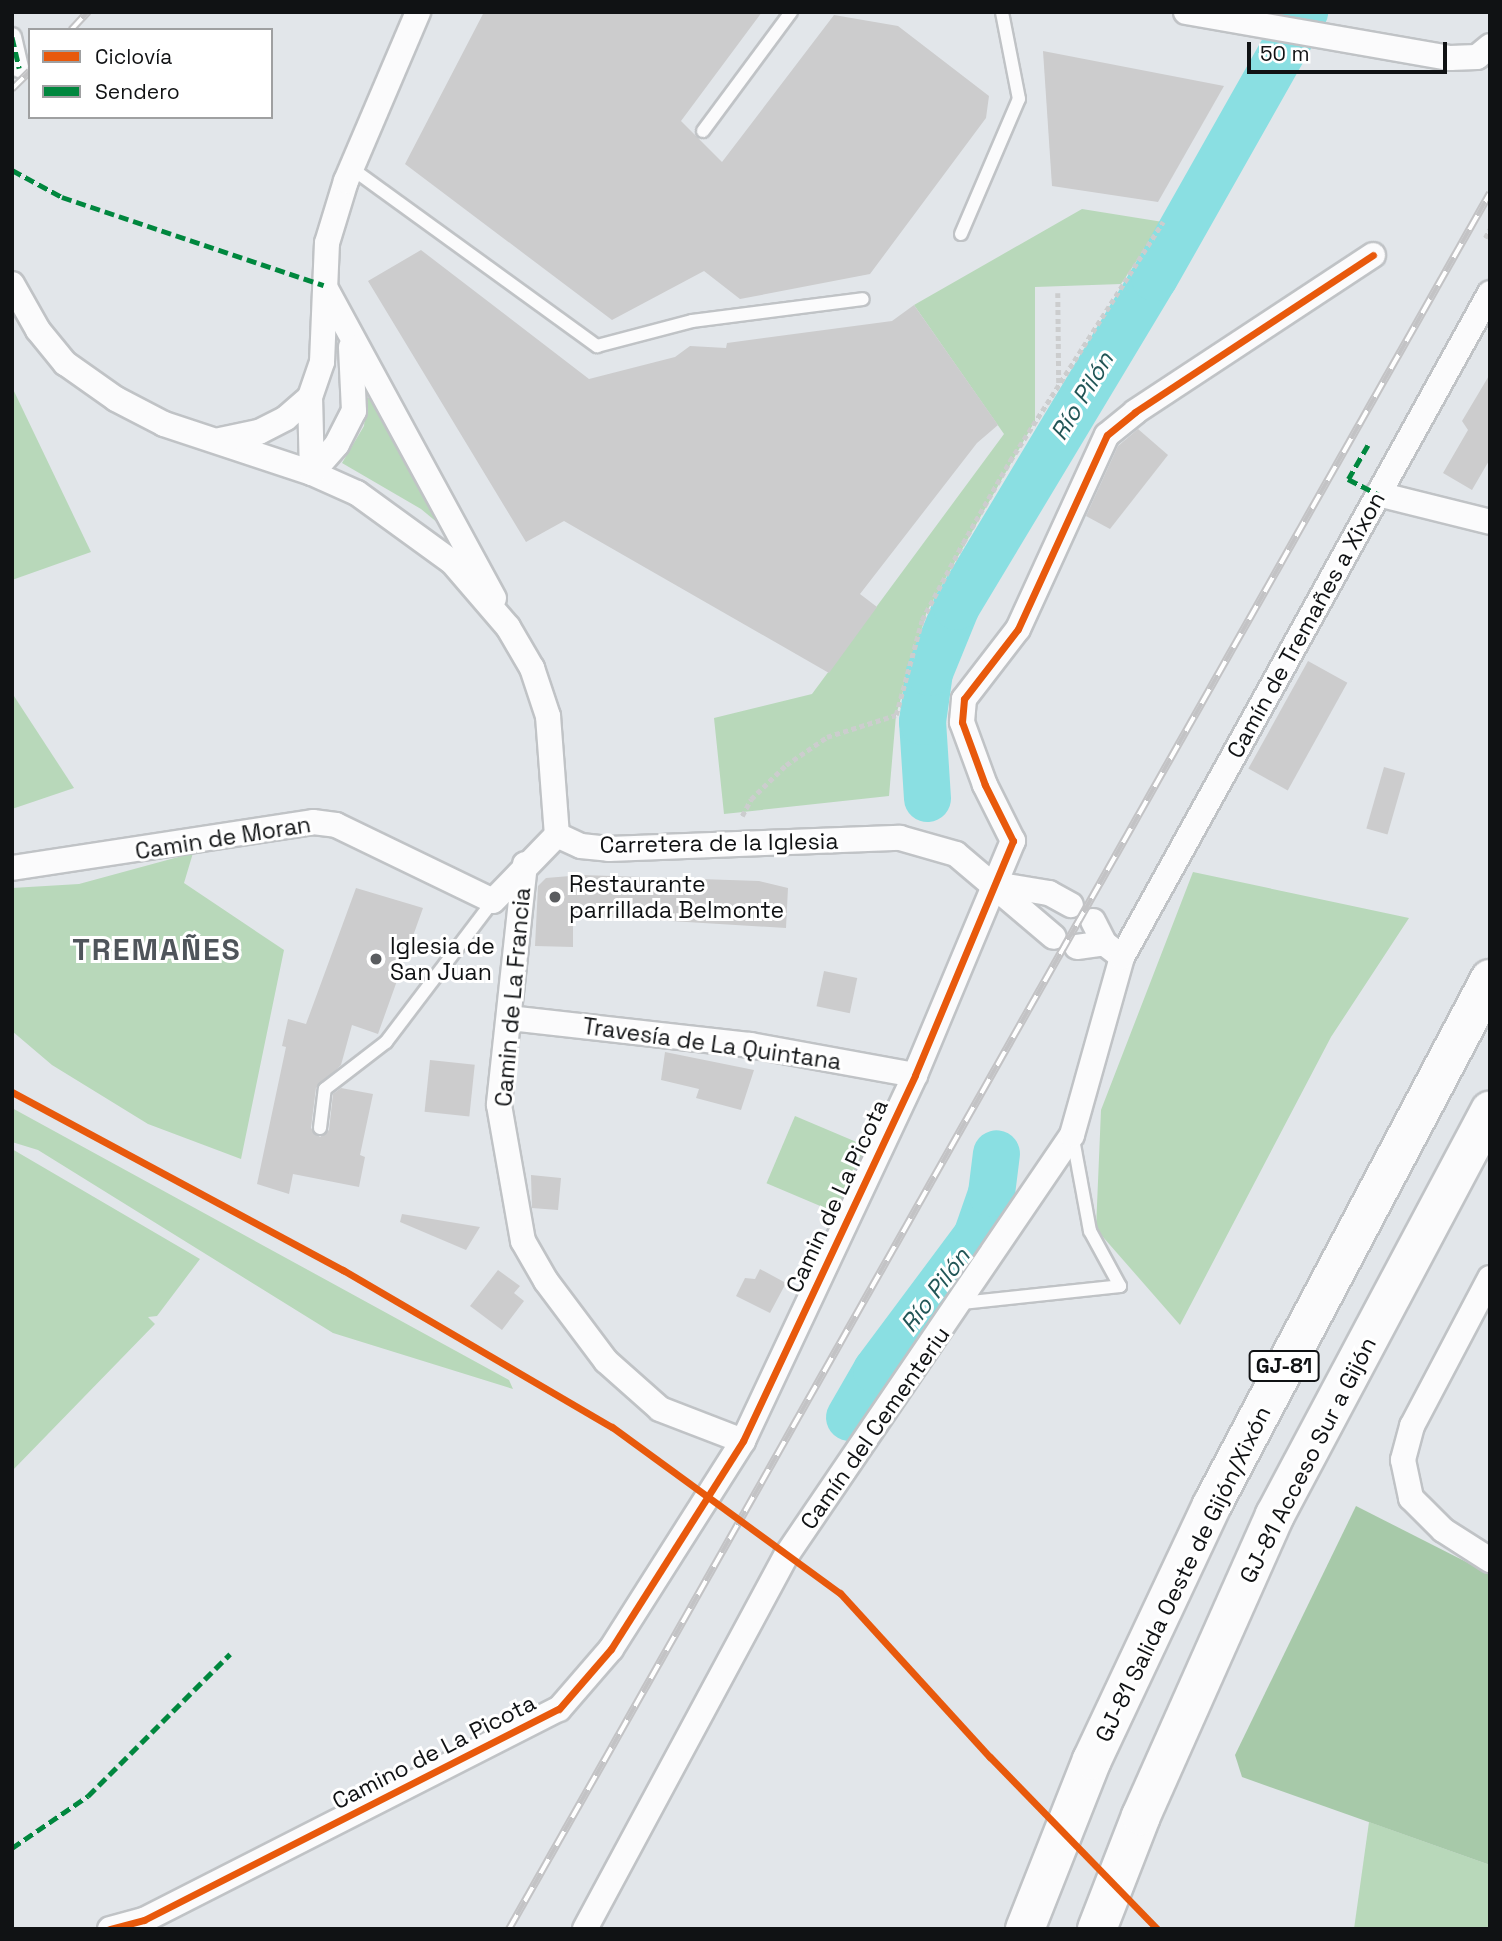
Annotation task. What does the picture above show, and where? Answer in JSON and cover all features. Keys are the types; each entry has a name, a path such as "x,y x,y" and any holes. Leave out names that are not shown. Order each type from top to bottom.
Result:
{"highway":[{"name":"GJ-81 Salida Oeste de Gijón/Xixón","path":"1025,1929 1092,1760 1212,1506 1490,979"},
{"name":"GJ-81 Acceso Sur a Gijón","path":"1097,1929 1141,1816 1275,1514 1490,1111"}],"street":[{"path":"312,473 310,397 321,362 327,243 351,168 418,12"},
{"path":"1186,12 1450,58 1477,57 1490,46"},
{"path":"12,37 19,68"},
{"name":"Camin de La Picota","path":"696,1515 743,1441 915,1075 1013,841 985,785 962,722 964,699 1018,629 1107,435 1135,412 1373,255"},
{"path":"12,284 38,331 65,363 116,399 164,424 312,473 357,493 394,517 452,562 508,627"},
{"path":"324,285 351,342 471,550 508,627 532,668 548,716 557,835 525,864 493,901"},
{"name":"Camín de Tremañes a Xixon","path":"1107,940 1378,494 1490,293"},
{"path":"312,473 337,444 354,411 351,342"},
{"path":"219,440 259,432 286,418 310,397"},
{"path":"1378,494 1490,522"},
{"name":"Camin de Moran","path":"12,868 64,864 313,822 336,825 493,901"},
{"name":"Carretera de la Iglesia","path":"557,835 581,846 609,849 900,838 956,854 995,884 1054,937"},
{"name":"Camin de La Francia","path":"525,864 499,1105 523,1241 546,1281 606,1362 660,1409 743,1441"},
{"name":"Carretera de la Iglesia","path":"995,884 1049,893 1071,905"},
{"path":"1077,947 1107,940"},
{"name":"Camín del Cementeriu","path":"585,1929 786,1556 962,1303 1072,1135 1107,940"},
{"name":"Travesía de La Quintana","path":"509,1018 750,1045 915,1075"},
{"path":"1490,1278 1412,1426 1404,1460 1411,1498 1443,1530 1490,1560"},
{"name":"Camino de La Picota","path":"110,1929 140,1924 559,1709 611,1650 696,1515"}],"lane":[{"path":"703,131 791,12"},
{"path":"961,234 1019,99 1002,12"},
{"path":"351,168 597,346 692,321 863,299"},
{"path":"320,1128 325,1089 387,1042 493,901"},
{"path":"962,1303 1120,1286 1090,1231 1072,1135"}],"path":[{"path":"742,816 751,799 786,765 827,737 895,715 922,620 1059,384 1163,222"},
{"path":"1485,238 1490,229"},
{"path":"1058,293 1059,384"}],"green space":[{"path":"1082,209 1163,222 1121,284 1035,287 1035,421 927,611 896,715 889,796 724,814 714,718 812,694 1004,434 914,305"},
{"path":"12,387 91,552 12,580"},
{"path":"367,398 371,398 456,538 421,509 342,463 364,426"},
{"path":"12,693 74,788 12,809"},
{"path":"193,853 184,883 284,950 241,1159 148,1124 52,1065 12,1031 12,888 79,884"},
{"path":"1193,872 1409,918 1331,1037 1180,1325 1096,1229 1101,1110"},
{"path":"12,1108 509,1380 513,1389 333,1333 38,1150 12,1142"},
{"path":"795,1116 866,1146 837,1213 766,1183"},
{"path":"12,1149 200,1259 157,1316 148,1317 155,1324 12,1471"},
{"path":"1356,1506 1490,1574 1490,1865 1242,1777 1235,1755"},
{"path":"1369,1822 1490,1865 1490,1929 1354,1929"}],"building":[{"path":"484,12 762,12 681,121 722,162 834,15 898,26 989,96 986,118 870,274 740,299 704,271 612,320 405,164"},
{"path":"1043,51 1224,86 1158,202 1052,186"},
{"path":"421,250 589,379 675,357 690,346 726,348 727,343 892,321 914,305 998,425 977,443 860,594 877,607 829,673 564,521 526,542 368,281"},
{"path":"1490,374 1490,459 1472,490 1443,473 1468,430 1462,421"},
{"path":"1138,429 1168,455 1110,529 1086,516 1118,446"},
{"path":"1308,661 1347,683 1288,790 1248,769"},
{"path":"1384,767 1405,773 1388,835 1366,829"},
{"path":"582,875 759,881 788,888 786,928 573,915 573,947 535,946 538,886 546,878"},
{"path":"356,888 423,908 378,1034 352,1025 341,1065 316,1088 311,1128 320,1137 329,1130 333,1094 341,1088 373,1094 360,1155 365,1157 359,1187 293,1174 289,1194 257,1184 286,1047 282,1046 288,1019 306,1024"},
{"path":"824,971 857,978 850,1013 817,1006"},
{"path":"665,1052 754,1070 741,1110 696,1098 699,1089 661,1080"},
{"path":"430,1060 475,1065 469,1116 425,1112"},
{"path":"531,1175 561,1178 558,1210 532,1208"},
{"path":"402,1214 480,1227 466,1250 400,1222"},
{"path":"760,1269 786,1283 770,1313 736,1296 745,1278 755,1279"},
{"path":"498,1270 520,1286 514,1293 524,1301 502,1330 470,1306"}],"waterway":[{"name":"Río Pilón","path":"927,798 922,721 929,672 956,606 1154,277 1304,12"},
{"name":"Río Pilón","path":"849,1417 876,1370 976,1236 991,1193 996,1153"}],"railway":[{"path":"73,28 88,12"},
{"path":"12,89 28,73"},
{"path":"509,1929 1490,193"}],"marked path":[{"path":"12,37 19,68"},
{"path":"12,170 62,197 324,285"},
{"path":"1368,445 1348,479 1378,494"},
{"path":"12,1848 88,1796 230,1654"}],"cycle path":[{"path":"110,1929 144,1920 559,1709 611,1649 743,1441 915,1075 1013,841 985,785 962,722 964,699 1018,629 1107,435 1135,412 1373,255"},
{"path":"12,1092 343,1270 612,1427 840,1593 990,1757 1157,1929"}],"place":[{"name":"Restaurante parrillada Belmonte","path":"555,897"},
{"name":"Iglesia de San Juan","path":"376,959"}],"district":[{"name":"TREMAÑES","path":"157,950"}]}
